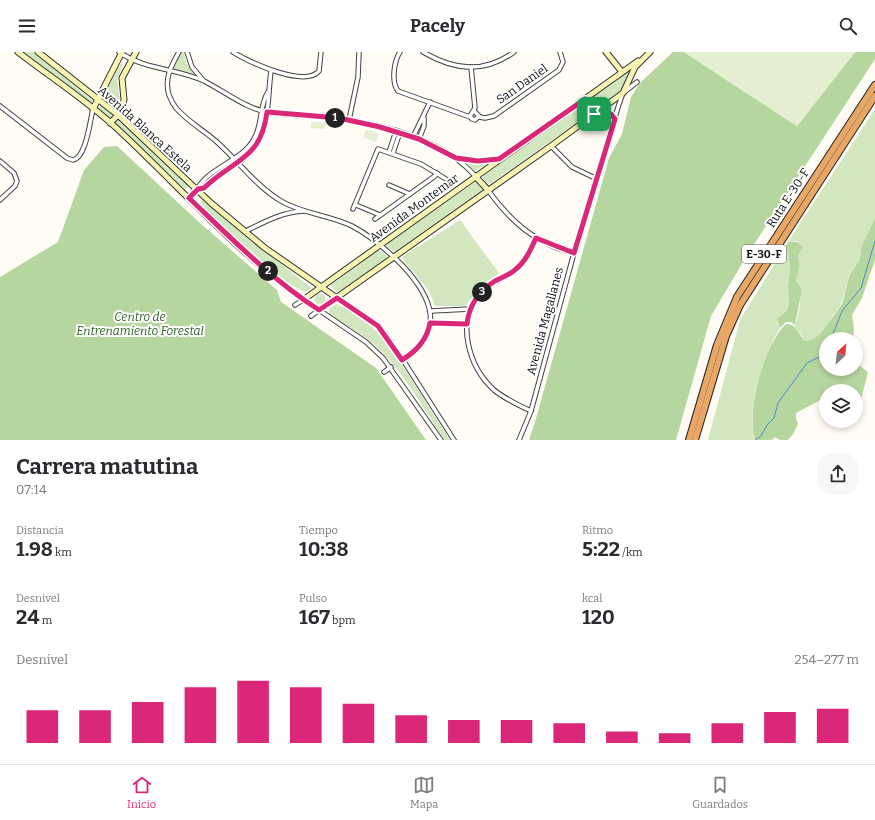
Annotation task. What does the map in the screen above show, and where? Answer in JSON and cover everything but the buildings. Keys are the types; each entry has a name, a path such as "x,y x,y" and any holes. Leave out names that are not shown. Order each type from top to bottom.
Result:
{"highway":[{"name":"Ruta E-30-F","path":"689,440 717,345 737,297 875,85"},
{"name":"Ruta E-30-F","path":"695,440 724,342 740,305 875,96"}],"main road":[{"name":"Avenida Blanca Estela","path":"18,52 110,123 234,242 303,300 319,310"},
{"name":"Avenida Blanca Estela","path":"38,52 118,115 198,189 272,253 337,298"},
{"path":"93,109 121,52"},
{"path":"110,123 118,115 124,104 122,78 136,52"},
{"path":"606,52 622,72"},
{"name":"Avenida Magallanes","path":"623,93 633,71 642,58 650,52"},
{"name":"Avenida Montemar","path":"303,300 642,58"},
{"path":"319,310 551,146 623,93"},
{"path":"585,99 583,103 585,109 589,113 594,114"},
{"path":"600,110 611,114 615,119"},
{"path":"475,176 488,190"}],"street":[{"path":"121,52 131,60 148,67 170,71 204,81 262,111 349,120 414,137 456,158 475,176"},
{"path":"178,52 170,71 168,89 176,108 234,158 263,188 288,204 344,222 361,231 380,244 418,282 425,293 431,311 430,323 426,337 421,345 402,360"},
{"path":"187,52 192,67 204,81"},
{"path":"233,52 271,71 314,76 320,69 321,52"},
{"path":"349,120 358,77 358,52"},
{"name":"San Daniel","path":"400,52 394,77 396,90 401,94 430,102 470,117 474,120 479,117 485,118 494,116 559,70 563,62 560,52"},
{"path":"423,52 445,63 471,67 496,63 514,52"},
{"path":"470,117 471,113 474,111 471,67"},
{"path":"198,189 204,188 251,152 258,142 264,128 267,112 271,71"},
{"path":"623,93 637,82"},
{"path":"189,198 198,189 200,183 207,177 246,150 254,139 260,125 263,101 268,92"},
{"name":"Avenida Magallanes","path":"519,440 531,411 574,253 623,93"},
{"path":"414,137 430,102"},
{"path":"0,106 70,160 77,159 84,148 93,109"},
{"path":"474,111 478,113 479,117"},
{"path":"419,139 424,126 424,118"},
{"path":"391,153 398,132"},
{"path":"551,146 564,161 572,167 597,178"},
{"path":"353,209 356,205 376,150 379,149 437,173 446,179"},
{"path":"456,158 478,161 499,159"},
{"path":"0,161 14,173 17,181 13,188 0,200"},
{"path":"375,220 437,173"},
{"path":"389,185 410,194"},
{"path":"488,190 512,220 536,238 574,253"},
{"path":"286,214 288,204"},
{"path":"356,205 380,215"},
{"path":"246,231 266,220 286,214 307,211"},
{"path":"531,411 503,397 483,378 471,355 467,336 467,324 470,309 484,289 510,274 521,264 536,238"},
{"name":"Avenida Blanca Estela","path":"337,298 378,326 454,440"},
{"name":"Avenida Montemar","path":"295,305 303,300"},
{"path":"431,311 470,309"},
{"path":"311,316 319,310"},
{"name":"Avenida Blanca Estela","path":"319,310 372,348 391,367 441,440"},
{"path":"430,323 467,324"},
{"path":"384,372 391,367"}],"green space":[{"path":"24,52 33,52 93,101 90,103"},
{"path":"181,52 184,52 186,63 194,74 173,69"},
{"path":"673,52 684,52 797,126 855,52 875,52 875,59 749,252 711,316 676,440 529,440 609,158 622,134 631,97 640,83"},
{"path":"684,52 855,52 797,126"},
{"path":"121,63 123,65 117,79 120,103 119,106 115,107 105,99 104,95"},
{"path":"630,70 621,91 592,111 586,108 586,102"},
{"path":"581,104 583,111 588,115 491,183 487,183 483,178 484,174"},
{"path":"101,105 112,114 111,117 107,118 97,109"},
{"path":"875,109 875,218 861,247 860,259 849,275 841,304 821,332 819,332 819,335 811,340 805,341 795,326 800,303 800,291 796,281 800,265 798,256 803,246 798,241 788,242"},
{"path":"263,117 260,135 255,146 251,151 242,157 255,141"},
{"path":"117,119 188,184 187,188 184,188 114,123"},
{"path":"311,122 326,123 325,129 311,128"},
{"path":"366,129 379,134 376,142 363,138"},
{"name":"Centro de Entrenamiento Forestal","path":"117,146 201,224 277,290 281,302 376,368 426,440 0,440 0,277 58,242 84,170 104,147"},
{"path":"466,163 488,163 475,171"},
{"path":"475,182 482,191 395,252 387,247 388,243"},
{"path":"204,199 245,236 312,288 305,292 291,285 263,264 236,240 200,204 201,200"},
{"path":"875,218 875,260 862,298 852,315 854,332 821,332 842,304 849,276 860,259 861,247"},
{"path":"460,220 499,273 479,289 465,306 435,306 429,291 404,261 403,256"},
{"path":"788,242 798,242 803,246 798,256 800,265 796,281 801,288 801,294 795,325 791,322 786,322 780,328 777,319 789,306 788,286 790,269 788,251 785,247"},
{"path":"785,247 788,251 790,269 788,286 789,306 777,321 780,328 768,352 758,382 752,414 755,440 708,440 740,320"},
{"path":"379,250 387,255 387,258 344,289 337,292 334,290 331,285"},
{"path":"318,294 322,294 324,295 324,303 318,304 315,301 315,297"},
{"path":"336,304 361,318 382,338 409,375 450,440 445,440 406,381 389,359 362,335 329,314 329,309"},
{"path":"786,324 793,326 805,341 811,340 819,335 819,376 863,376 863,368 868,372 863,391 863,384 819,384 819,401 796,413 798,424 788,440 780,440 775,437 772,440 755,440 753,412 755,396 764,362 771,346"}],"waterway":[{"path":"834,332 842,311 861,288 875,241"},
{"path":"755,440 760,437 768,424 774,418 778,403 807,363 819,357"}],"route":[{"path":"585,99 583,103 586,111 594,114 600,110 611,114 615,119 574,253 544,243 536,238 528,256 518,268 497,280 480,293 470,309 467,324 430,323 430,328 421,345 402,360 378,326 337,298 319,310 303,300 234,242 189,198 198,189 204,188 228,168 251,152 261,137 267,112 339,118 380,127 419,139 456,158 478,161 499,159 585,99"}]}
